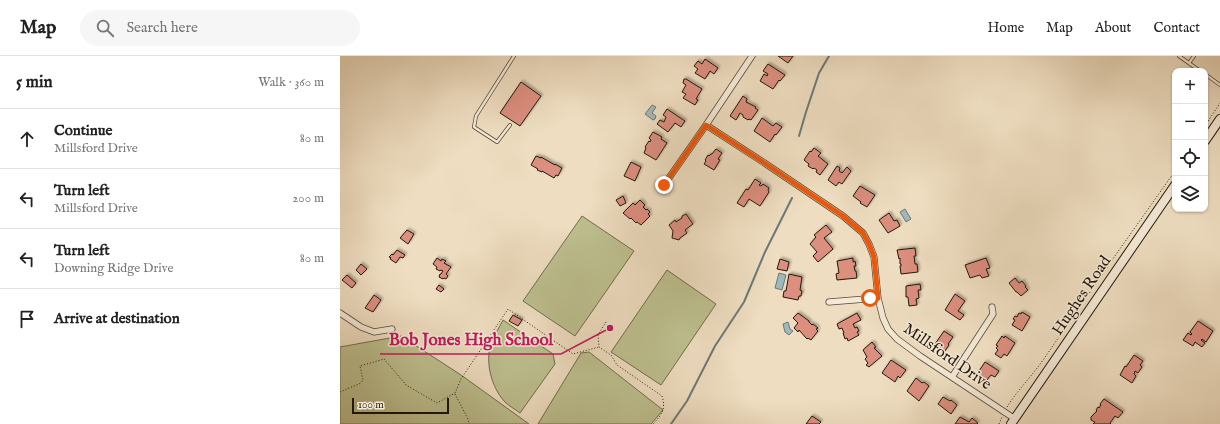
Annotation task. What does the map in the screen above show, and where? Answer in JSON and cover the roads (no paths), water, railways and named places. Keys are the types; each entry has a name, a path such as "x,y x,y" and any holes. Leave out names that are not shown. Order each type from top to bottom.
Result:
{"main road":[{"path":"1208,136 1220,119"},
{"name":"Hughes Road","path":"1013,421 1172,189"}],"street":[{"path":"664,185 752,56"},
{"name":"Millsford Drive","path":"706,125 843,216 863,233 874,257 878,298 882,318 888,329 897,339 1013,421"},
{"path":"829,302 878,298"},
{"path":"952,377 993,314 992,307"},
{"path":"340,313 361,327 374,332 392,329"}],"lane":[{"path":"510,126 497,142 474,127 476,116 514,56"},
{"path":"1179,56 1196,68"},
{"path":"1189,63 1194,56"},
{"path":"1208,76 1220,85"}],"water":[{"path":"652,105 656,107 652,113 656,116 653,120 645,114"},
{"path":"905,209 911,219 906,222 900,212"},
{"path":"779,273 786,275 782,290 775,288"},
{"path":"788,322 790,329 793,331 789,335 785,332 783,324"}],"waterway":[{"path":"799,136 819,73 829,56"},
{"path":"671,424 687,401 715,346 744,302 765,252 792,198"}],"place":[{"name":"Bob Jones High School","path":"610,328"}]}
